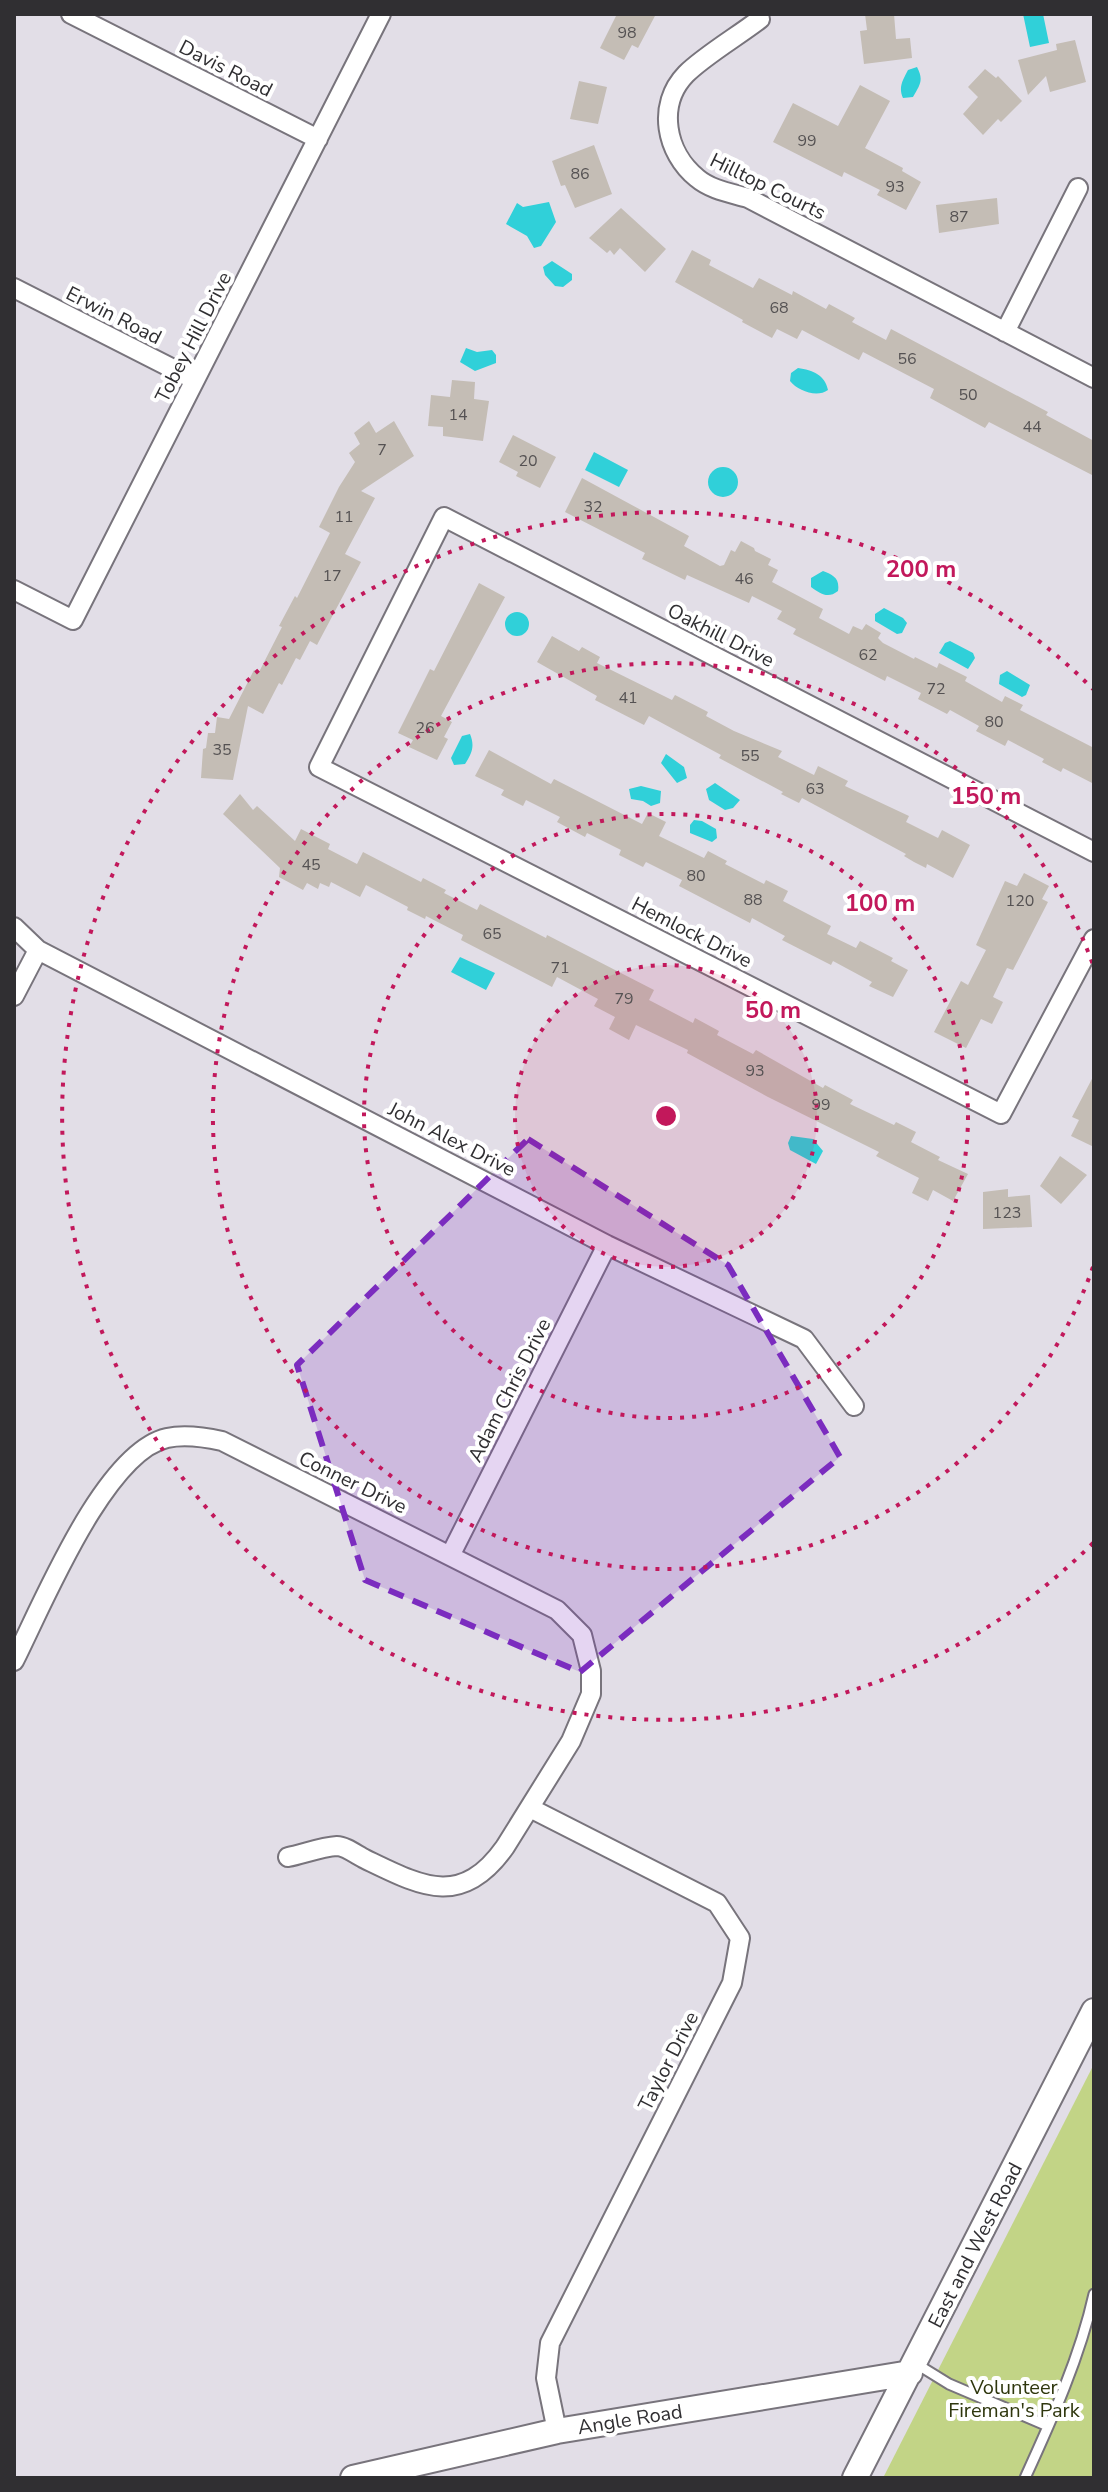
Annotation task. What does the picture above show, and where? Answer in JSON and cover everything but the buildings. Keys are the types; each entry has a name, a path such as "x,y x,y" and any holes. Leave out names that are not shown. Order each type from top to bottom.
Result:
{"street":[{"name":"Davis Road","path":"71,14 318,139"},
{"name":"Tobey Hill Drive","path":"14,590 73,620 381,14"},
{"name":"Hilltop Courts","path":"760,19 686,74 673,93 668,124 670,139 687,168 714,188 748,198 1094,378"},
{"path":"1005,332 1078,188"},
{"name":"Erwin Road","path":"14,288 195,380"},
{"name":"Oakhill Drive","path":"384,633 444,517 1094,852"},
{"name":"Hemlock Drive","path":"384,633 319,767 1001,1114 1094,939"},
{"name":"John Alex Drive","path":"14,927 38,950 607,1245 804,1339 854,1406"},
{"path":"14,996 38,950"},
{"name":"Adam Chris Drive","path":"451,1554 607,1245"},
{"name":"Conner Drive","path":"14,1659 87,1517 116,1475 135,1455 165,1438 196,1436 222,1441 451,1554 557,1610 582,1635 591,1671 591,1694 571,1741 493,1864 479,1876 443,1887 423,1885 339,1846 288,1857"},
{"name":"Taylor Drive","path":"530,1808 717,1903 740,1938 732,1983 550,2343 546,2378 557,2431"},
{"name":"East and West Road","path":"855,2478 1094,2011"},
{"name":"Angle Road","path":"353,2478 557,2431 912,2368"}],"lane":[{"path":"1025,2478 1087,2323 1094,2294"},
{"path":"912,2368 1048,2426"}],"highlighted area":[{"path":"528,1139 728,1265 840,1457 580,1672 365,1580 297,1365"}],"green space":[{"name":"Volunteer Fireman's Park","path":"1094,2064 1094,2478 883,2478"}],"water":[{"path":"1023,14 1043,14 1049,43 1030,47"},
{"path":"917,67 921,79 919,86 913,97 903,98 903,80 908,70"},
{"path":"549,202 556,222 541,246 534,248 527,236 506,224 517,203 523,207"},
{"path":"552,261 572,274 572,280 563,287 555,286 545,275 543,267"},
{"path":"466,348 477,352 492,350 496,363 475,371 460,362"},
{"path":"798,368 818,374 828,390 813,393 798,388 790,381 791,373"},
{"path":"594,452 628,470 619,487 585,470"},
{"path":"723,467 734,471 738,482 734,493 723,497 712,493 708,482 712,471"},
{"path":"823,571 837,580 838,591 831,595 824,595 811,587 811,578"},
{"path":"884,608 907,623 902,633 897,634 875,621 875,614"},
{"path":"517,612 525,616 529,624 525,632 517,636 509,632 505,624 509,616"},
{"path":"950,641 973,653 975,658 968,669 939,653"},
{"path":"1007,671 1030,685 1026,695 1022,697 999,684 1000,675"},
{"path":"470,734 472,746 465,764 454,765 451,758 462,736"},
{"path":"666,754 684,767 687,778 677,783 661,763"},
{"path":"715,783 740,800 733,808 725,810 709,800 706,789"},
{"path":"641,786 661,791 660,803 651,806 631,799 629,789"},
{"path":"694,820 716,829 717,838 712,842 690,833"},
{"path":"460,957 495,973 486,990 451,972"},
{"path":"791,1136 813,1139 823,1151 816,1164 790,1150 788,1143"}]}
